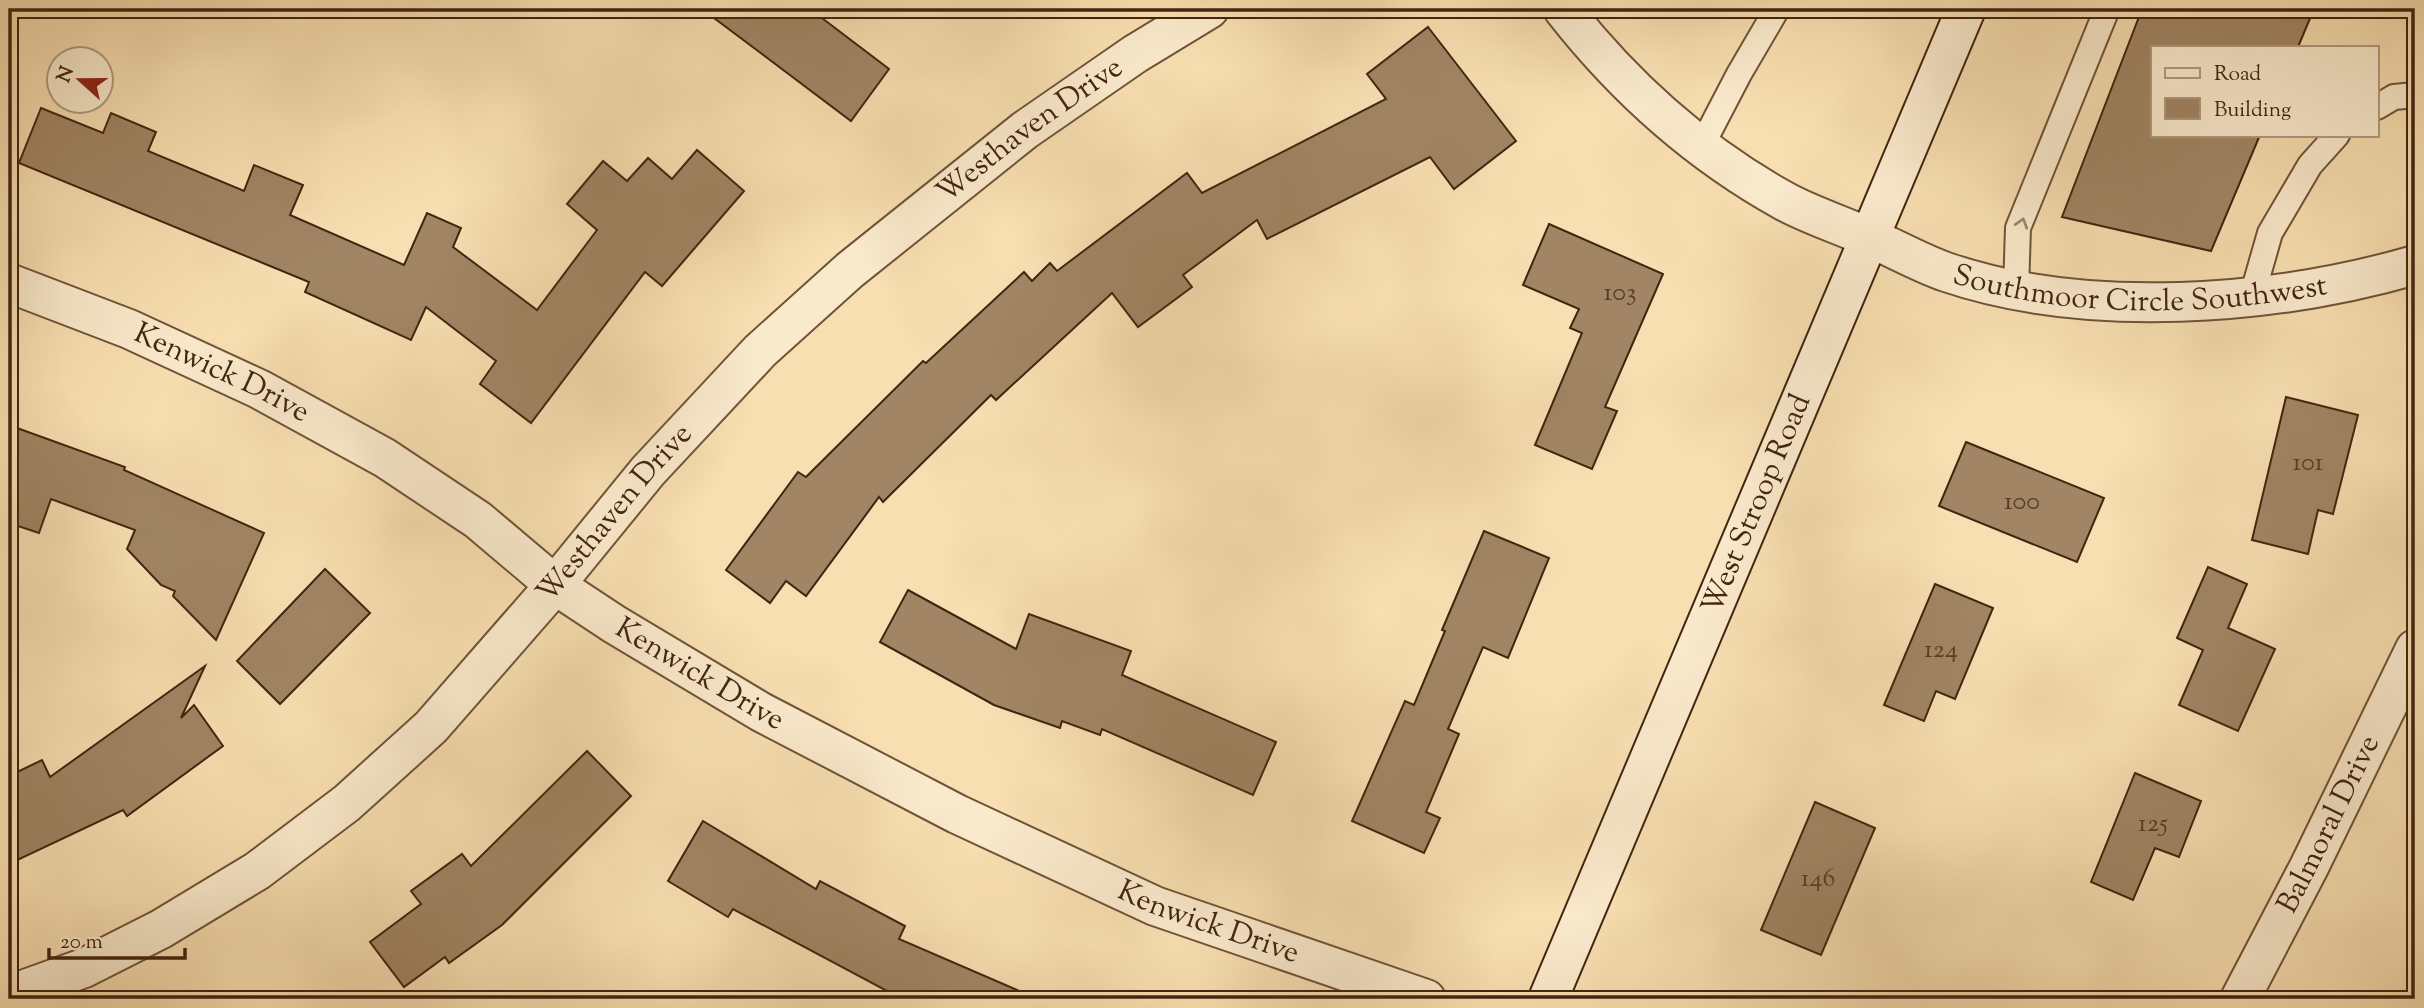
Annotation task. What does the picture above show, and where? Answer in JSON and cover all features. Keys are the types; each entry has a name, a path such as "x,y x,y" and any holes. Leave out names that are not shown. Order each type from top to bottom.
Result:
{"street":[{"name":"Westhaven Drive","path":"9,995 95,963 161,929 257,871 347,803 431,727 555,585 648,471 760,351 850,270 1025,130 1135,54 1209,9"},
{"name":"Southmoor Circle Southwest","path":"1563,9 1584,36 1651,105 1724,165 1788,203 1945,271 2016,290 2096,300 2195,301 2293,292 2415,265"},
{"name":"West Stroop Road","path":"1548,999 1966,9"},
{"name":"Kenwick Drive","path":"9,283 129,329 259,389 385,458 478,520 555,585 614,624 761,712 957,814 1155,906 1426,999"},
{"name":"Balmoral Drive","path":"2240,999 2309,867 2415,649"}],"lane":[{"path":"1701,146 1777,9"},
{"path":"2016,290 2018,228 2107,9"},
{"path":"2378,106 2394,97 2415,95"},
{"path":"2252,296 2270,233 2310,165 2336,136"}],"building":[{"path":"702,9 810,9 889,69 851,121"},
{"path":"2142,9 2314,9 2298,46 2151,46 2151,136 2260,136 2211,251 2062,217"},
{"path":"1428,27 1516,141 1454,189 1430,157 1267,239 1257,220 1183,275 1192,287 1138,327 1112,293 996,400 991,395 883,502 879,497 806,596 786,581 770,603 726,570 798,472 806,477 923,361 926,363 1024,272 1032,281 1050,263 1057,271 1187,173 1202,193 1386,99 1367,74"},
{"path":"41,108 46,110 46,116 61,116 103,133 110,116 116,115 156,132 148,151 244,191 254,165 303,185 290,215 404,265 427,213 461,228 453,247 537,310 597,230 567,204 603,161 627,181 648,158 672,179 697,150 744,191 662,286 645,272 531,423 480,384 496,361 426,307 411,340 305,292 309,282 19,163"},
{"path":"1549,224 1663,274 1605,407 1617,411 1592,469 1535,445 1582,333 1570,328 1579,309 1523,285"},
{"path":"2286,397 2358,415 2333,514 2318,510 2308,554 2252,540"},
{"path":"17,428 125,467 124,470 264,533 216,640 173,596 175,591 161,585 127,549 135,530 51,499 39,533 9,523 9,452"},
{"path":"1966,442 2104,498 2077,562 1939,506"},
{"path":"1484,531 1549,558 1508,658 1483,647 1448,729 1459,734 1426,812 1440,818 1424,853 1352,821 1405,701 1414,705"},
{"path":"2208,567 2247,584 2228,628 2275,649 2238,731 2179,705 2203,650 2177,638"},
{"path":"325,569 370,613 280,704 237,661"},
{"path":"1935,584 1993,608 1955,699 1936,691 1924,721 1884,705"},
{"path":"908,590 1016,649 1029,614 1131,651 1122,675 1276,742 1253,795 1102,729 1100,735 1062,721 1060,728 994,705 880,642"},
{"path":"205,666 181,718 194,705 223,746 127,816 123,810 9,864 9,776 42,760 50,777"},
{"path":"587,751 631,796 502,925 449,963 445,957 404,987 370,942 421,904 411,891 462,854 471,866"},
{"path":"2135,773 2201,801 2179,857 2155,848 2133,900 2091,882"},
{"path":"1815,802 1875,828 1821,955 1761,930"},
{"path":"703,821 816,889 820,881 905,926 899,939 1038,999 902,999 733,909 728,917 668,881"}]}
